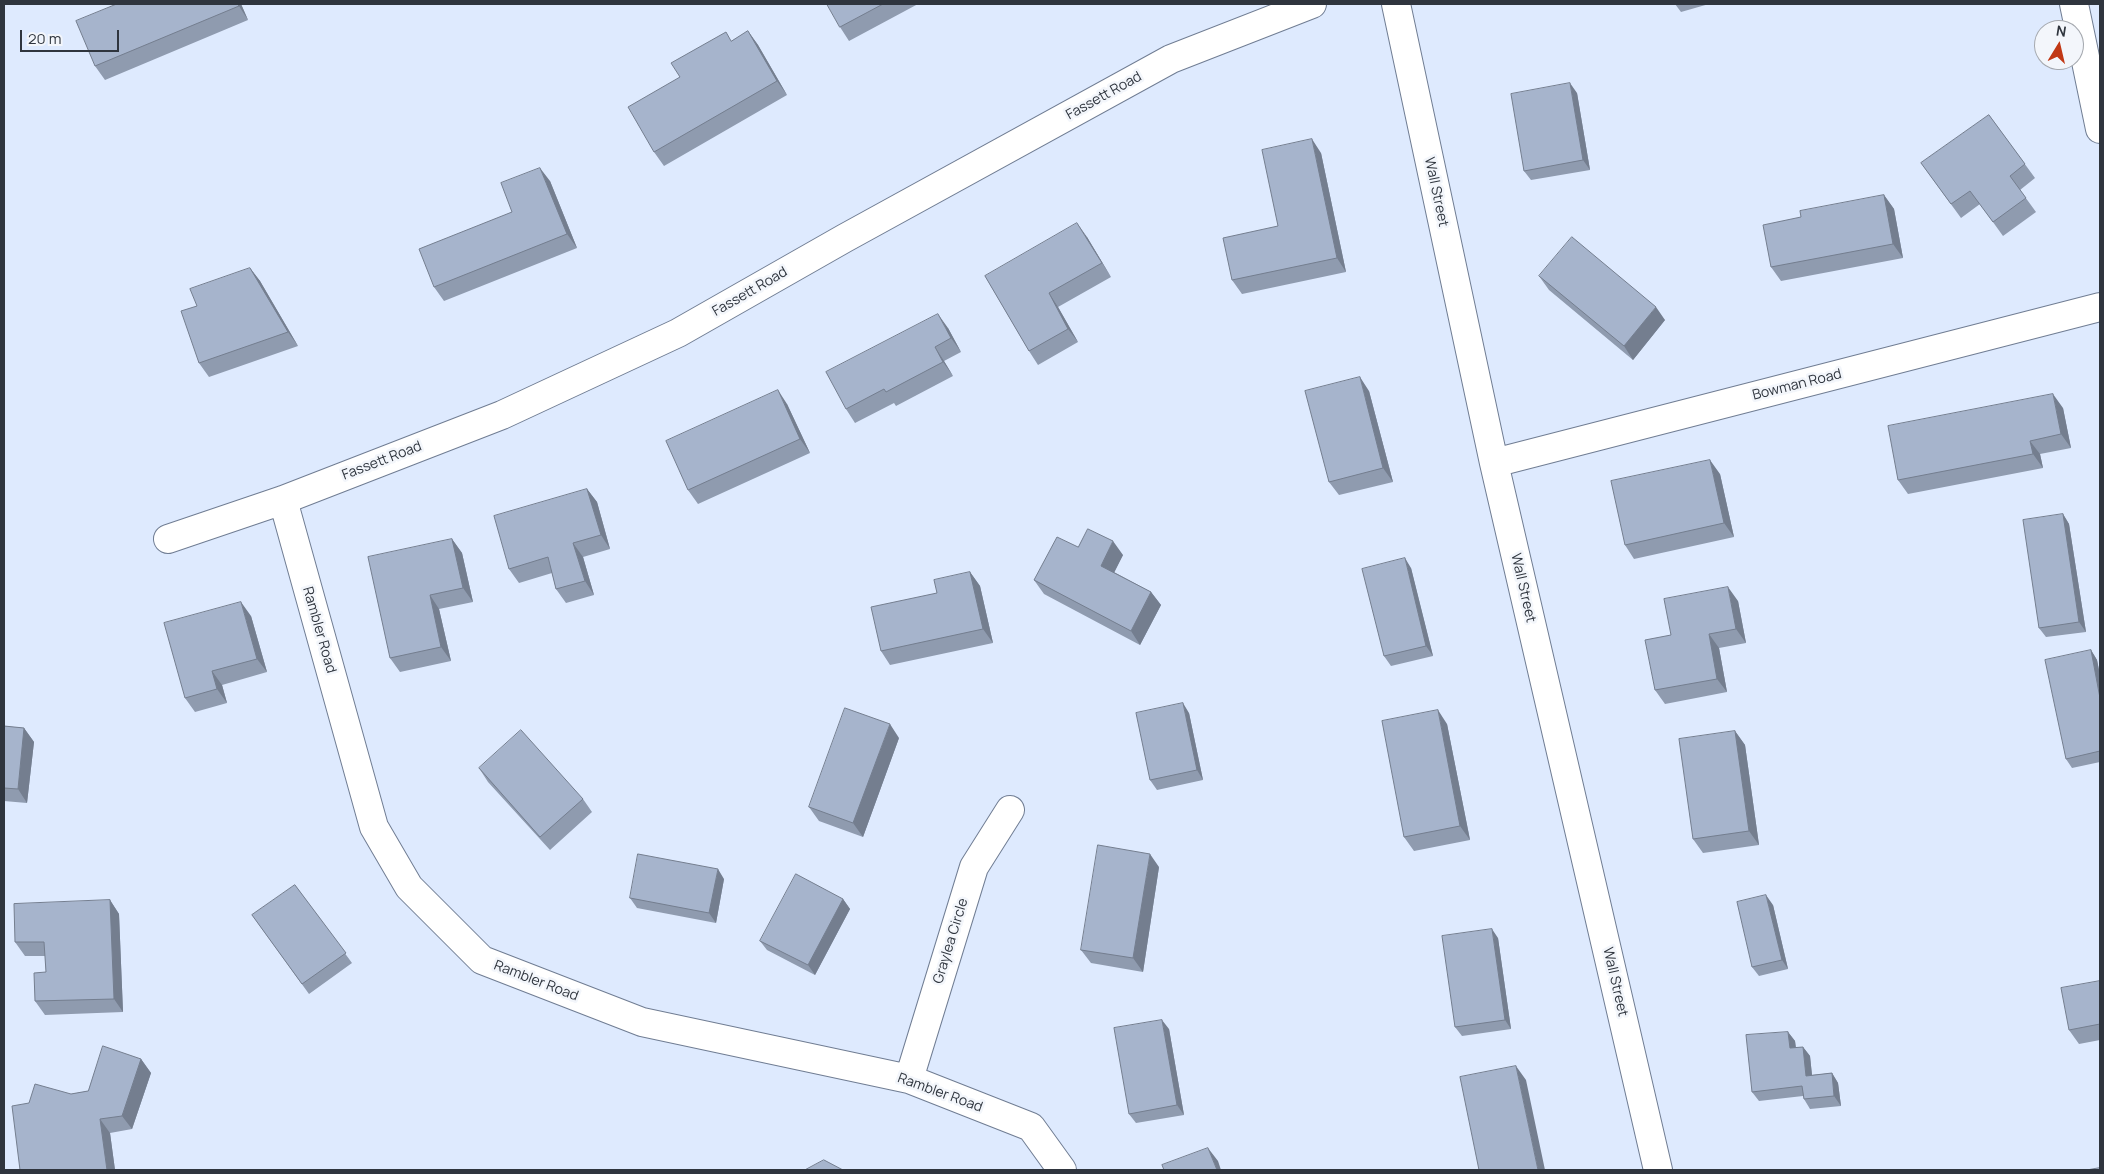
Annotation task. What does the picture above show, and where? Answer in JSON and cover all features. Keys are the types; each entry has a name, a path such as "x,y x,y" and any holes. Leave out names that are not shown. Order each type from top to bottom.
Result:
{"street":[{"name":"Fassett Road","path":"168,539 283,500 502,415 678,333 845,238 1171,59 1312,4"},
{"name":"Wall Street","path":"1396,4 1494,463 1658,1170"},
{"path":"2074,4 2100,129"},
{"name":"Bowman Road","path":"1494,463 2100,307"},
{"name":"Rambler Road","path":"283,500 374,827 409,887 482,960 642,1022 909,1079 1031,1127 1062,1170"},
{"name":"Graylea Circle","path":"909,1079 974,867 1010,810"}],"building":[{"path":"117,4 237,4 239,6 95,66 76,21"},
{"path":"827,4 883,4 840,27"},
{"path":"748,31 777,81 654,152 628,107 680,77 671,63 726,32 731,41"},
{"path":"1570,83 1583,160 1524,171 1511,94"},
{"path":"1989,115 2025,164 2010,176 2026,198 1993,222 1970,191 1951,204 1921,163"},
{"path":"1312,139 1337,258 1232,280 1223,238 1278,226 1262,150"},
{"path":"540,168 567,234 434,287 419,249 512,212 501,183"},
{"path":"1884,195 1893,244 1771,267 1763,225 1801,217 1800,211"},
{"path":"1077,223 1102,263 1049,293 1068,329 1029,351 985,276"},
{"path":"1572,237 1656,307 1624,346 1539,276"},
{"path":"250,268 288,332 199,363 181,311 197,306 190,289"},
{"path":"938,314 951,338 935,347 943,362 886,392 884,389 846,409 826,372"},
{"path":"1360,377 1383,468 1329,482 1305,391"},
{"path":"778,390 800,439 688,490 666,441"},
{"path":"2053,394 2061,434 2030,441 2033,454 1898,480 1888,426"},
{"path":"1710,460 1724,523 1625,545 1611,481"},
{"path":"587,489 601,535 573,543 585,581 556,589 548,557 509,569 494,516"},
{"path":"2063,514 2079,622 2039,628 2023,520"},
{"path":"1088,529 1113,541 1101,566 1151,592 1131,631 1034,580 1057,537 1078,547"},
{"path":"452,539 463,588 430,595 441,647 390,658 368,557"},
{"path":"1405,558 1426,646 1384,656 1362,569"},
{"path":"970,572 983,629 881,651 871,607 937,593 934,580"},
{"path":"1728,587 1736,629 1709,634 1717,679 1655,690 1645,640 1671,635 1664,599"},
{"path":"241,602 257,659 212,671 217,689 185,698 164,623"},
{"path":"2091,650 2100,698 2100,751 2066,759 2045,660"},
{"path":"1183,703 1197,770 1150,780 1136,713"},
{"path":"845,708 890,724 853,823 809,807"},
{"path":"1438,710 1460,826 1404,837 1382,721"},
{"path":"4,726 24,728 18,789 4,788"},
{"path":"521,730 583,799 540,837 479,768"},
{"path":"1735,731 1749,831 1693,839 1679,739"},
{"path":"1098,845 1150,854 1133,958 1081,950"},
{"path":"638,854 718,869 709,913 630,898"},
{"path":"796,874 843,899 808,965 760,941"},
{"path":"295,885 346,953 302,984 252,915"},
{"path":"1766,895 1782,960 1752,967 1737,902"},
{"path":"110,900 114,999 35,1001 34,973 46,972 44,942 15,942 14,904"},
{"path":"1492,929 1505,1020 1455,1027 1442,936"},
{"path":"2100,981 2100,1024 2069,1030 2061,988"},
{"path":"1162,1020 1177,1105 1129,1114 1114,1028"},
{"path":"1788,1032 1790,1048 1803,1047 1806,1076 1832,1073 1834,1096 1804,1099 1802,1086 1752,1092 1746,1035"},
{"path":"103,1046 141,1059 122,1116 100,1119 107,1170 20,1170 12,1106 29,1103 35,1084 71,1094 88,1091"},
{"path":"1516,1066 1538,1170 1479,1170 1460,1077"},
{"path":"1208,1148 1217,1170 1164,1170 1162,1165"},
{"path":"824,1160 843,1170 805,1170"}]}
